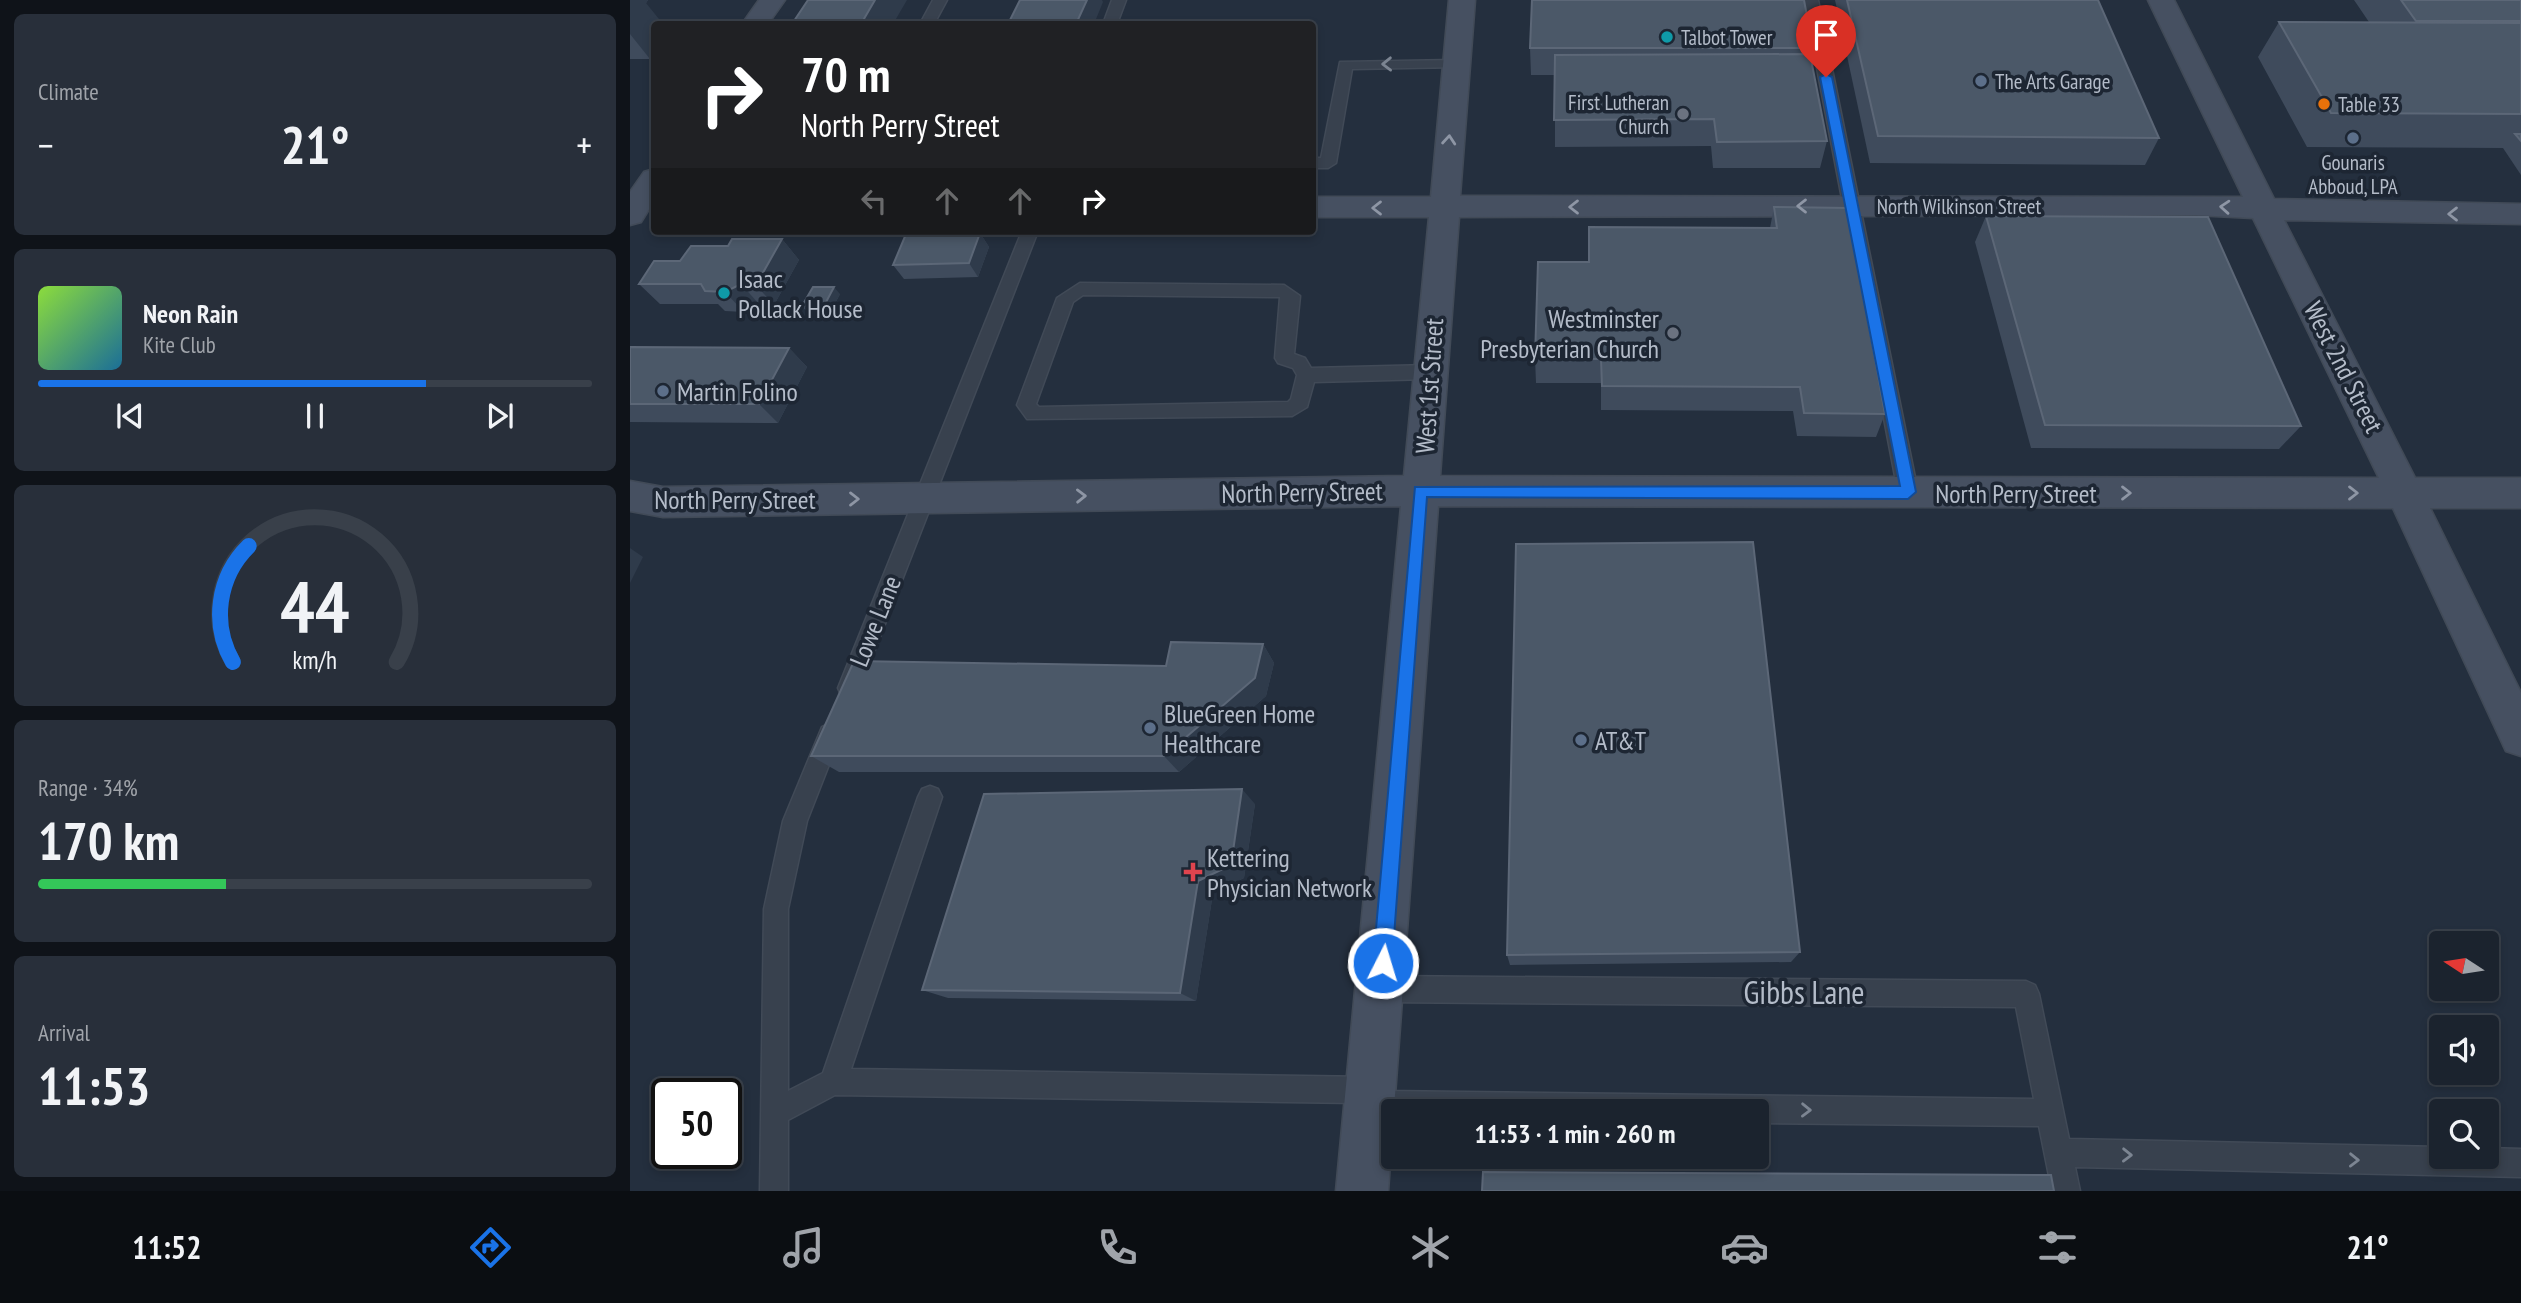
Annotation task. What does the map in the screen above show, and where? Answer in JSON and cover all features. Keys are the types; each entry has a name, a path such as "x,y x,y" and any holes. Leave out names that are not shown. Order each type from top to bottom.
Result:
{"main road":[{"path":"757,21 772,0"},
{"name":"West 1st Street","path":"1362,1191 1462,0"},
{"name":"West 2nd Street","path":"2161,0 2407,494 2521,737"},
{"path":"651,184 630,217 651,218"},
{"name":"North Wilkinson Street","path":"1316,207 2195,205 2265,210 2521,214"},
{"name":"North Perry Street","path":"641,501 1420,491 2521,493"}],"lane":[{"path":"929,21 940,0"},
{"path":"1111,21 1119,0"},
{"path":"1811,0 1908,492"},
{"path":"1316,163 1328,163 1345,65 1455,64"},
{"name":"Lowe Lane","path":"774,1191 776,909 796,821 1028,235"},
{"path":"1080,289 1284,291 1291,296 1284,358 1299,363 1306,375 1300,402 1292,409 1034,414 1026,405 1066,298 1080,289"},
{"path":"1306,375 1430,372"},
{"path":"833,1082 930,797"},
{"name":"Gibbs Lane","path":"1380,989 2026,994 2066,1191"},
{"path":"775,1112 833,1082 2051,1113"},
{"path":"2059,1153 2521,1163"}],"building":[{"path":"808,0 875,0 863,21 794,21"},
{"path":"1020,0 1087,0 1077,21 1010,21"},
{"name":"Talbot Tower","path":"1532,0 1804,0 1813,48 1530,48"},
{"name":"The Arts Garage","path":"1847,0 2098,0 2159,138 1878,136"},
{"path":"2401,0 2521,0 2521,21 2416,21"},
{"path":"2279,22 2521,23 2521,114 2331,113"},
{"name":"First Lutheran Church","path":"1810,54 1827,141 1717,142 1714,119 1554,120 1555,55"},
{"name":"Westminster Presbyterian Church","path":"1774,207 1848,208 1885,414 1804,413 1800,387 1602,386 1601,359 1535,358 1538,262 1589,262 1589,227 1777,228"},
{"path":"1986,216 2208,217 2301,426 2045,425"},
{"path":"906,235 979,235 969,263 893,265"},
{"path":"732,239 782,239 756,285 741,284 725,292 705,291 701,284 639,284 654,261 680,261 691,246 728,246"},
{"path":"813,287 834,287 824,306 802,306"},
{"path":"630,347 789,348 759,404 630,404"},
{"path":"1753,542 1800,952 1507,955 1516,544"},
{"path":"1171,642 1263,644 1255,678 1164,756 811,756 854,661 1166,666"},
{"path":"1242,789 1231,865 1198,881 1180,993 922,990 984,794"},
{"path":"1483,1172 2051,1175 2054,1191 1482,1191"}],"place":[{"name":"Talbot Tower","path":"1667,37"},
{"name":"The Arts Garage","path":"1981,81"},
{"name":"Table 33","path":"2324,104"},
{"name":"First Lutheran Church","path":"1683,114"},
{"name":"Gounaris Abboud, LPA","path":"2353,138"},
{"name":"Isaac Pollack House","path":"724,293"},
{"name":"Westminster Presbyterian Church","path":"1673,333"},
{"name":"Martin Folino","path":"663,391"},
{"name":"BlueGreen Home Healthcare","path":"1150,728"},
{"name":"AT&T","path":"1581,740"},
{"name":"Kettering Physician Network","path":"1193,872"}],"route":[{"path":"1383,963 1420,491 1908,492 1826,77"}]}
